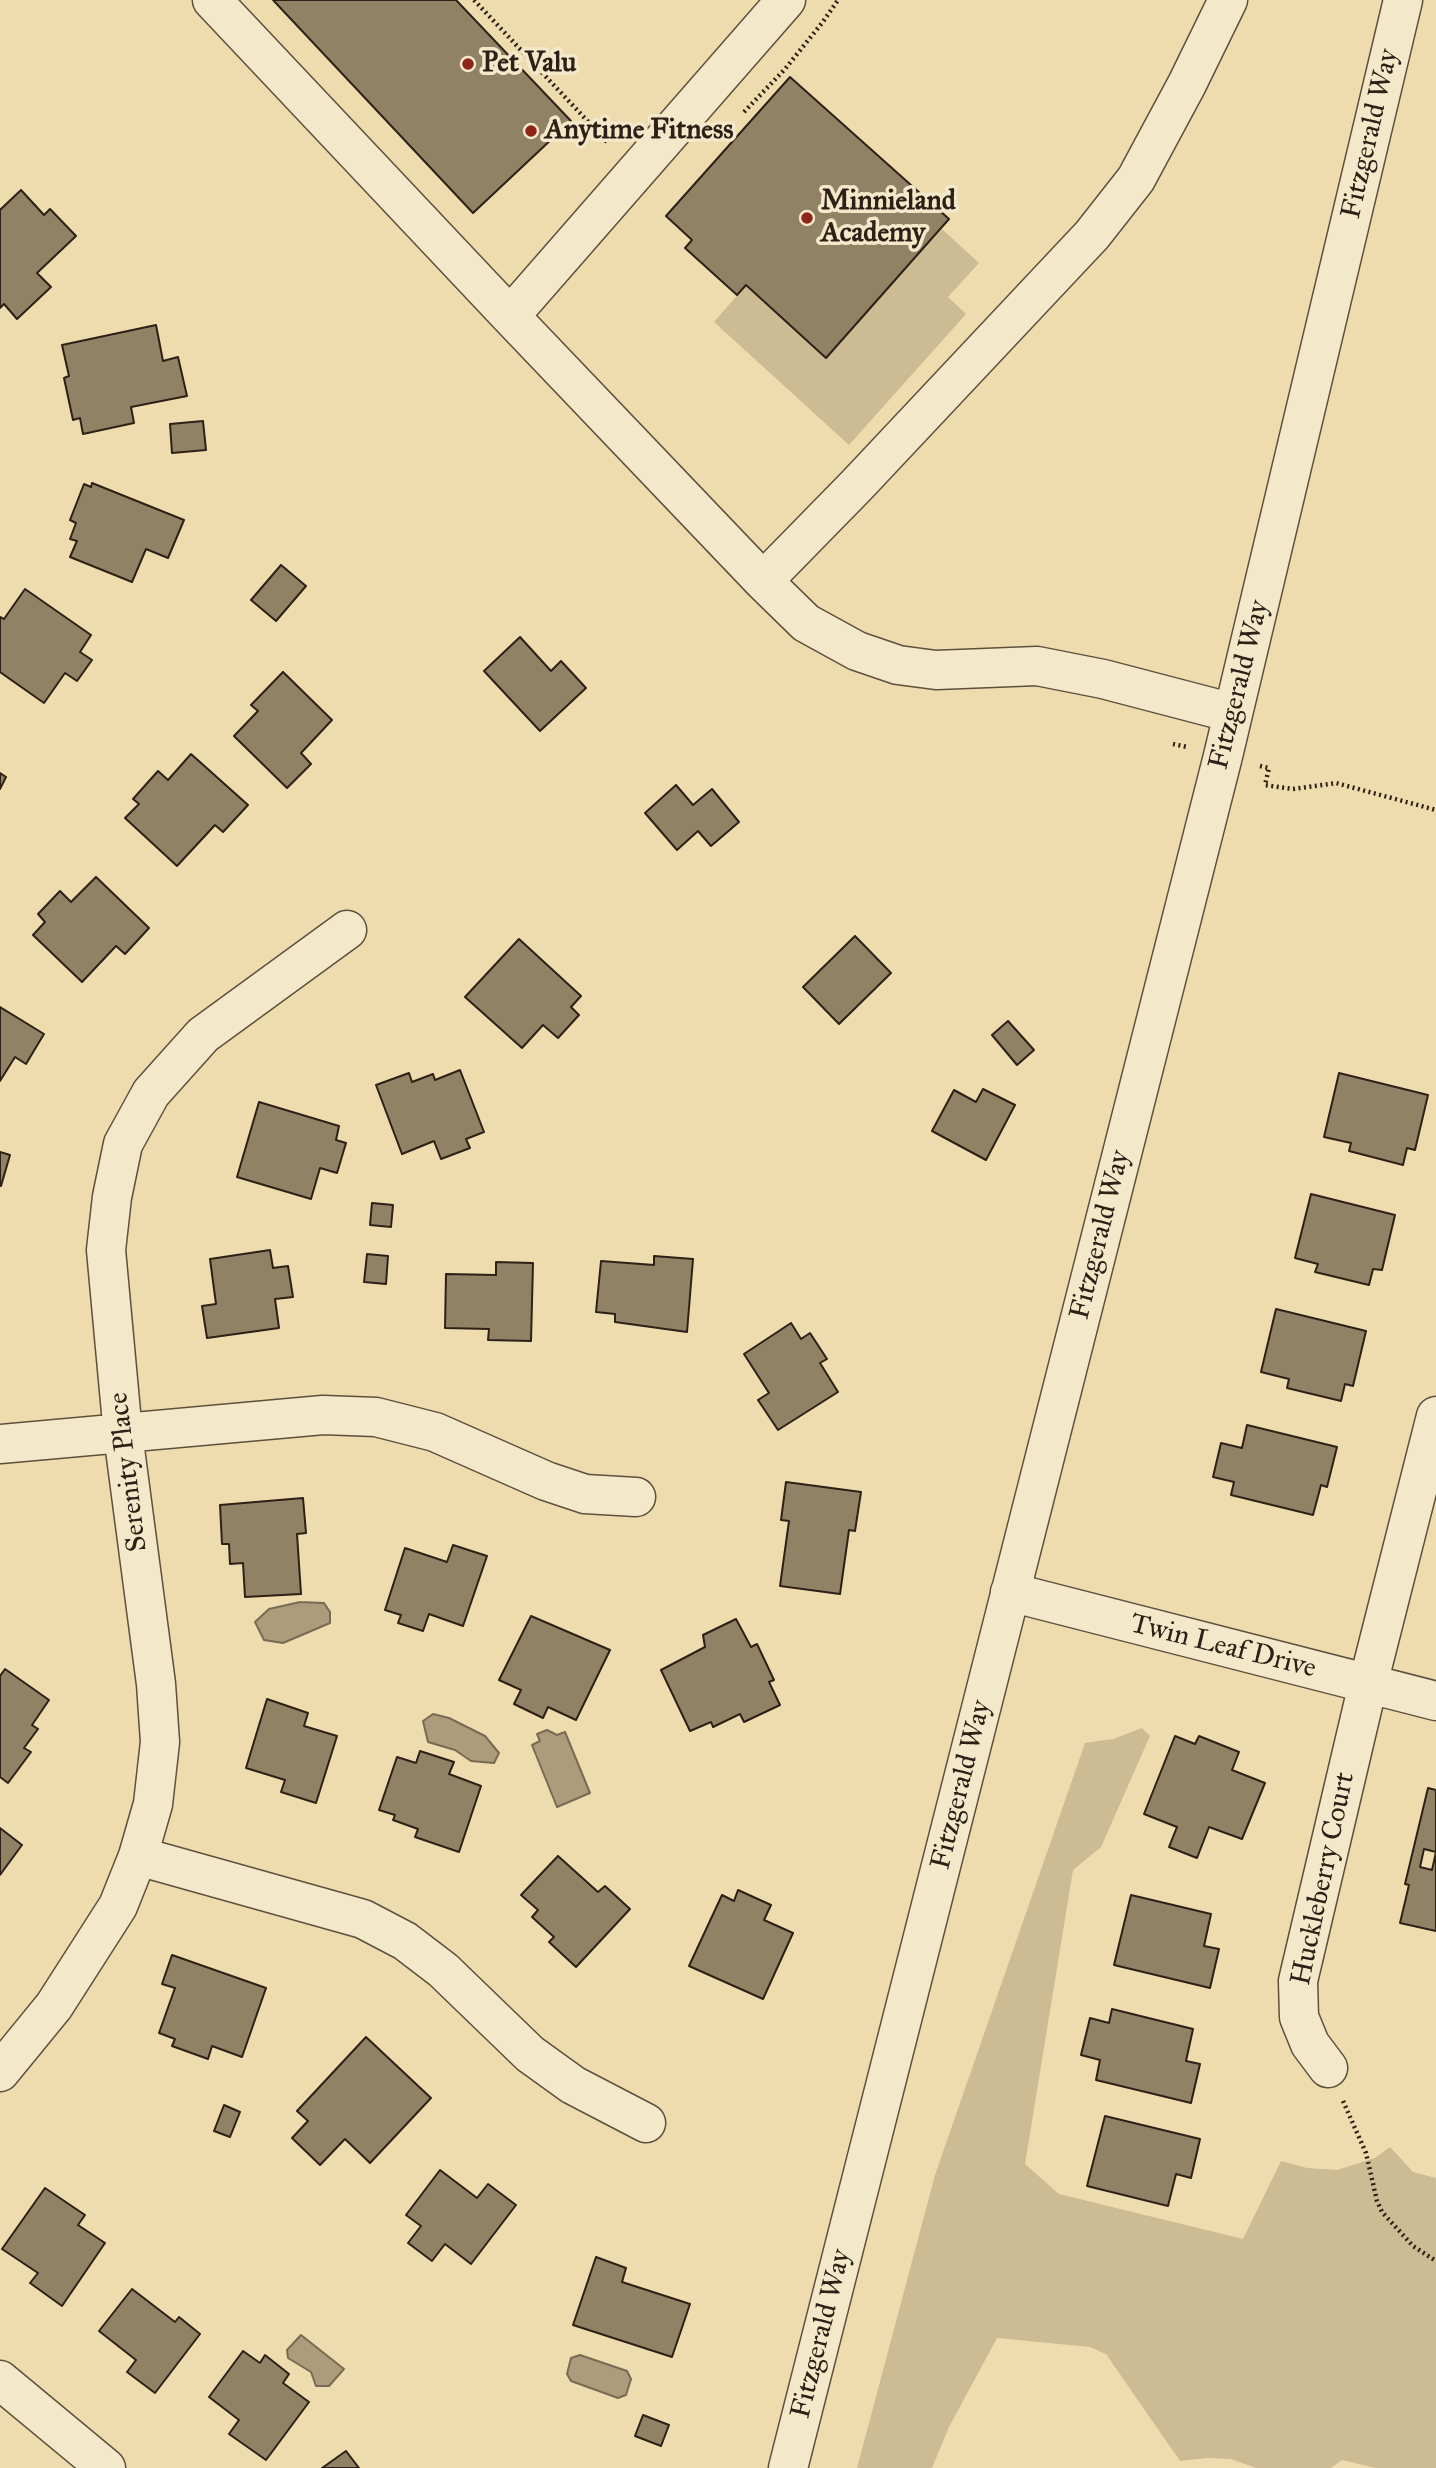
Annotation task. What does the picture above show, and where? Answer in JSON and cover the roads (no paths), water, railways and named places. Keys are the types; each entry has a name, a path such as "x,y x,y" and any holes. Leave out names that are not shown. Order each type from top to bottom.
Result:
{"street":[{"path":"212,0 510,316 806,623 857,651 898,665 936,670 1037,666 1102,679 1233,713"},
{"path":"510,316 786,0"},
{"path":"763,581 1092,235 1136,179 1228,0"},
{"name":"Fitzgerald Way","path":"789,2468 1223,756 1403,0"},
{"name":"Serenity Place","path":"0,2072 54,2006 118,1906 138,1856 153,1804 160,1742 156,1684 123,1434 106,1250 112,1197 123,1144 151,1093 203,1035 347,930"},
{"path":"0,1444 323,1415 376,1417 435,1432 546,1481 585,1494 636,1497"},
{"name":"Huckleberry Court","path":"1328,2068 1310,2044 1299,2017 1298,1981 1368,1684 1436,1416"},
{"name":"Twin Leaf Drive","path":"1010,1592 1436,1701"},
{"path":"138,1856 307,1902 373,1924 405,1941 443,1970 530,2054 573,2085 646,2123"},
{"path":"0,2380 106,2468"}],"place":[{"name":"Pet Valu","path":"468,64"},
{"name":"Anytime Fitness","path":"531,131"},
{"name":"Minnieland Academy","path":"807,218"}]}
